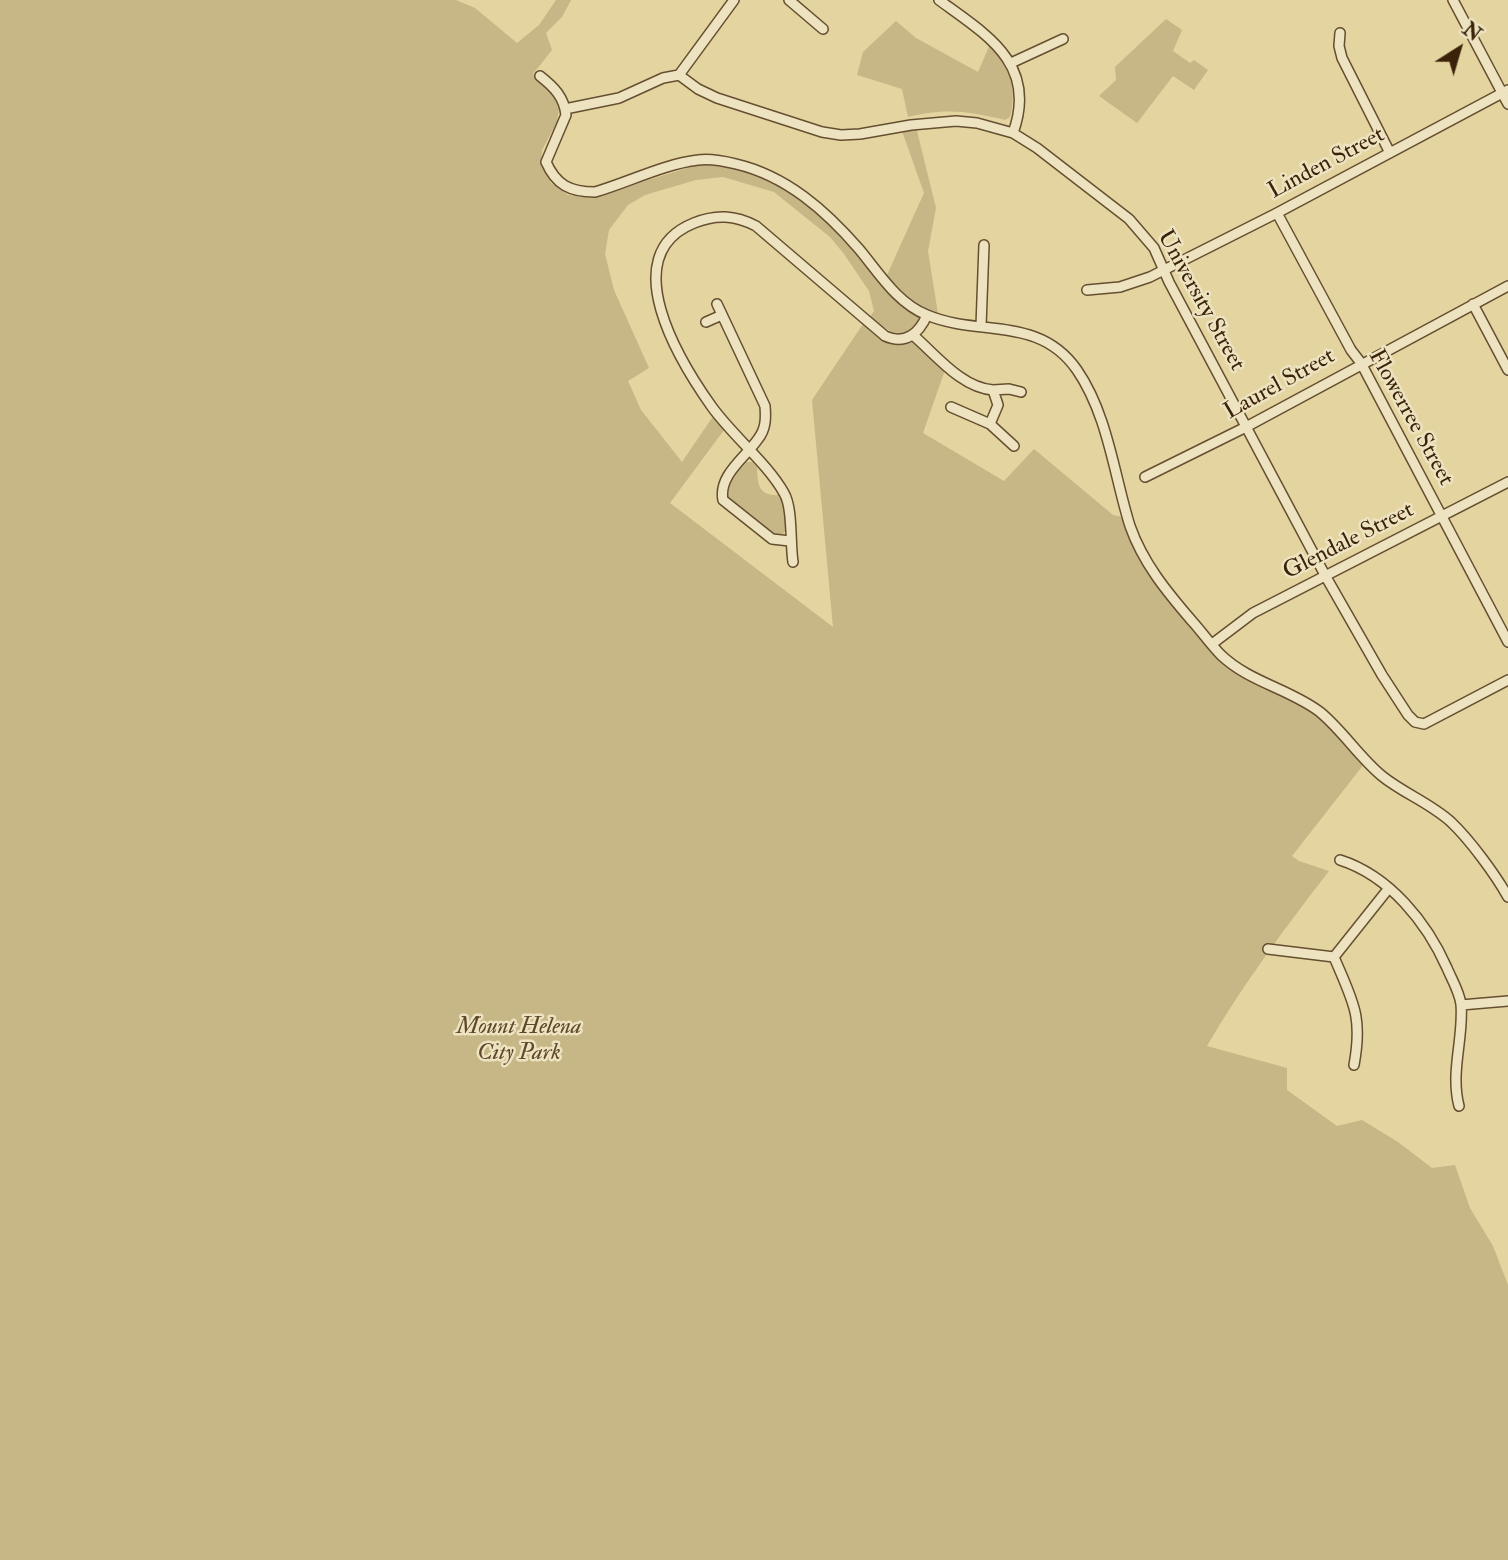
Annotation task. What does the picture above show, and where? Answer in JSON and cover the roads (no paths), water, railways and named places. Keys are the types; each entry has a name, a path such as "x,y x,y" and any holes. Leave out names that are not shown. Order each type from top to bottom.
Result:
{"street":[{"path":"565,109 619,98 663,78 679,75 734,0"},
{"path":"789,0 823,29"},
{"path":"939,0 951,3 995,42 1011,63 1020,97 1018,121 1013,133"},
{"path":"1453,0 1505,92 1508,104"},
{"path":"1340,33 1342,58 1390,153"},
{"path":"1011,63 1063,39"},
{"name":"University Street","path":"679,75 698,89 718,98 822,132 860,134 956,121 977,123 1013,133 1037,148 1129,219 1154,248 1163,270 1326,577 1382,675 1415,722 1424,724 1431,721 1508,680"},
{"path":"540,76 557,90 565,109 566,115 546,162 560,183 578,192 595,192 700,159 754,168 805,197 835,222 905,302 927,315 1033,335 1054,346 1077,369 1099,416 1136,543 1148,566 1221,655 1250,676 1320,712 1384,777 1451,822 1504,882 1508,897"},
{"name":"Linden Street","path":"1087,290 1120,286 1163,270 1505,92"},
{"name":"Flowerree Street","path":"1277,213 1351,350 1361,363 1508,642"},
{"path":"793,562 786,495 712,408 667,326 659,306 655,284 658,262 665,247 678,231 710,217 748,221 768,235 885,336 899,340 914,335 921,329 927,315"},
{"path":"981,327 984,245"},
{"name":"Laurel Street","path":"1144,478 1246,427 1508,286"},
{"path":"718,304 765,407 766,421 758,439 747,449 723,485 723,500 772,539 790,541"},
{"path":"1473,304 1508,370"},
{"path":"706,322 722,315"},
{"path":"914,335 975,387 1021,392"},
{"path":"990,424 998,405 993,390"},
{"path":"951,407 990,424 1014,446"},
{"name":"Glendale Street","path":"1212,644 1253,612 1508,482"},
{"path":"1340,860 1369,873 1389,888 1431,936 1458,992 1461,1005 1455,1084 1460,1106"},
{"path":"1335,957 1389,888"},
{"path":"1268,949 1335,957"},
{"path":"1335,957 1357,1016 1359,1040 1354,1065"},
{"path":"1461,1005 1508,1001"}],"park label":[{"name":"Mount Helena City Park","path":"519,1041"}]}
